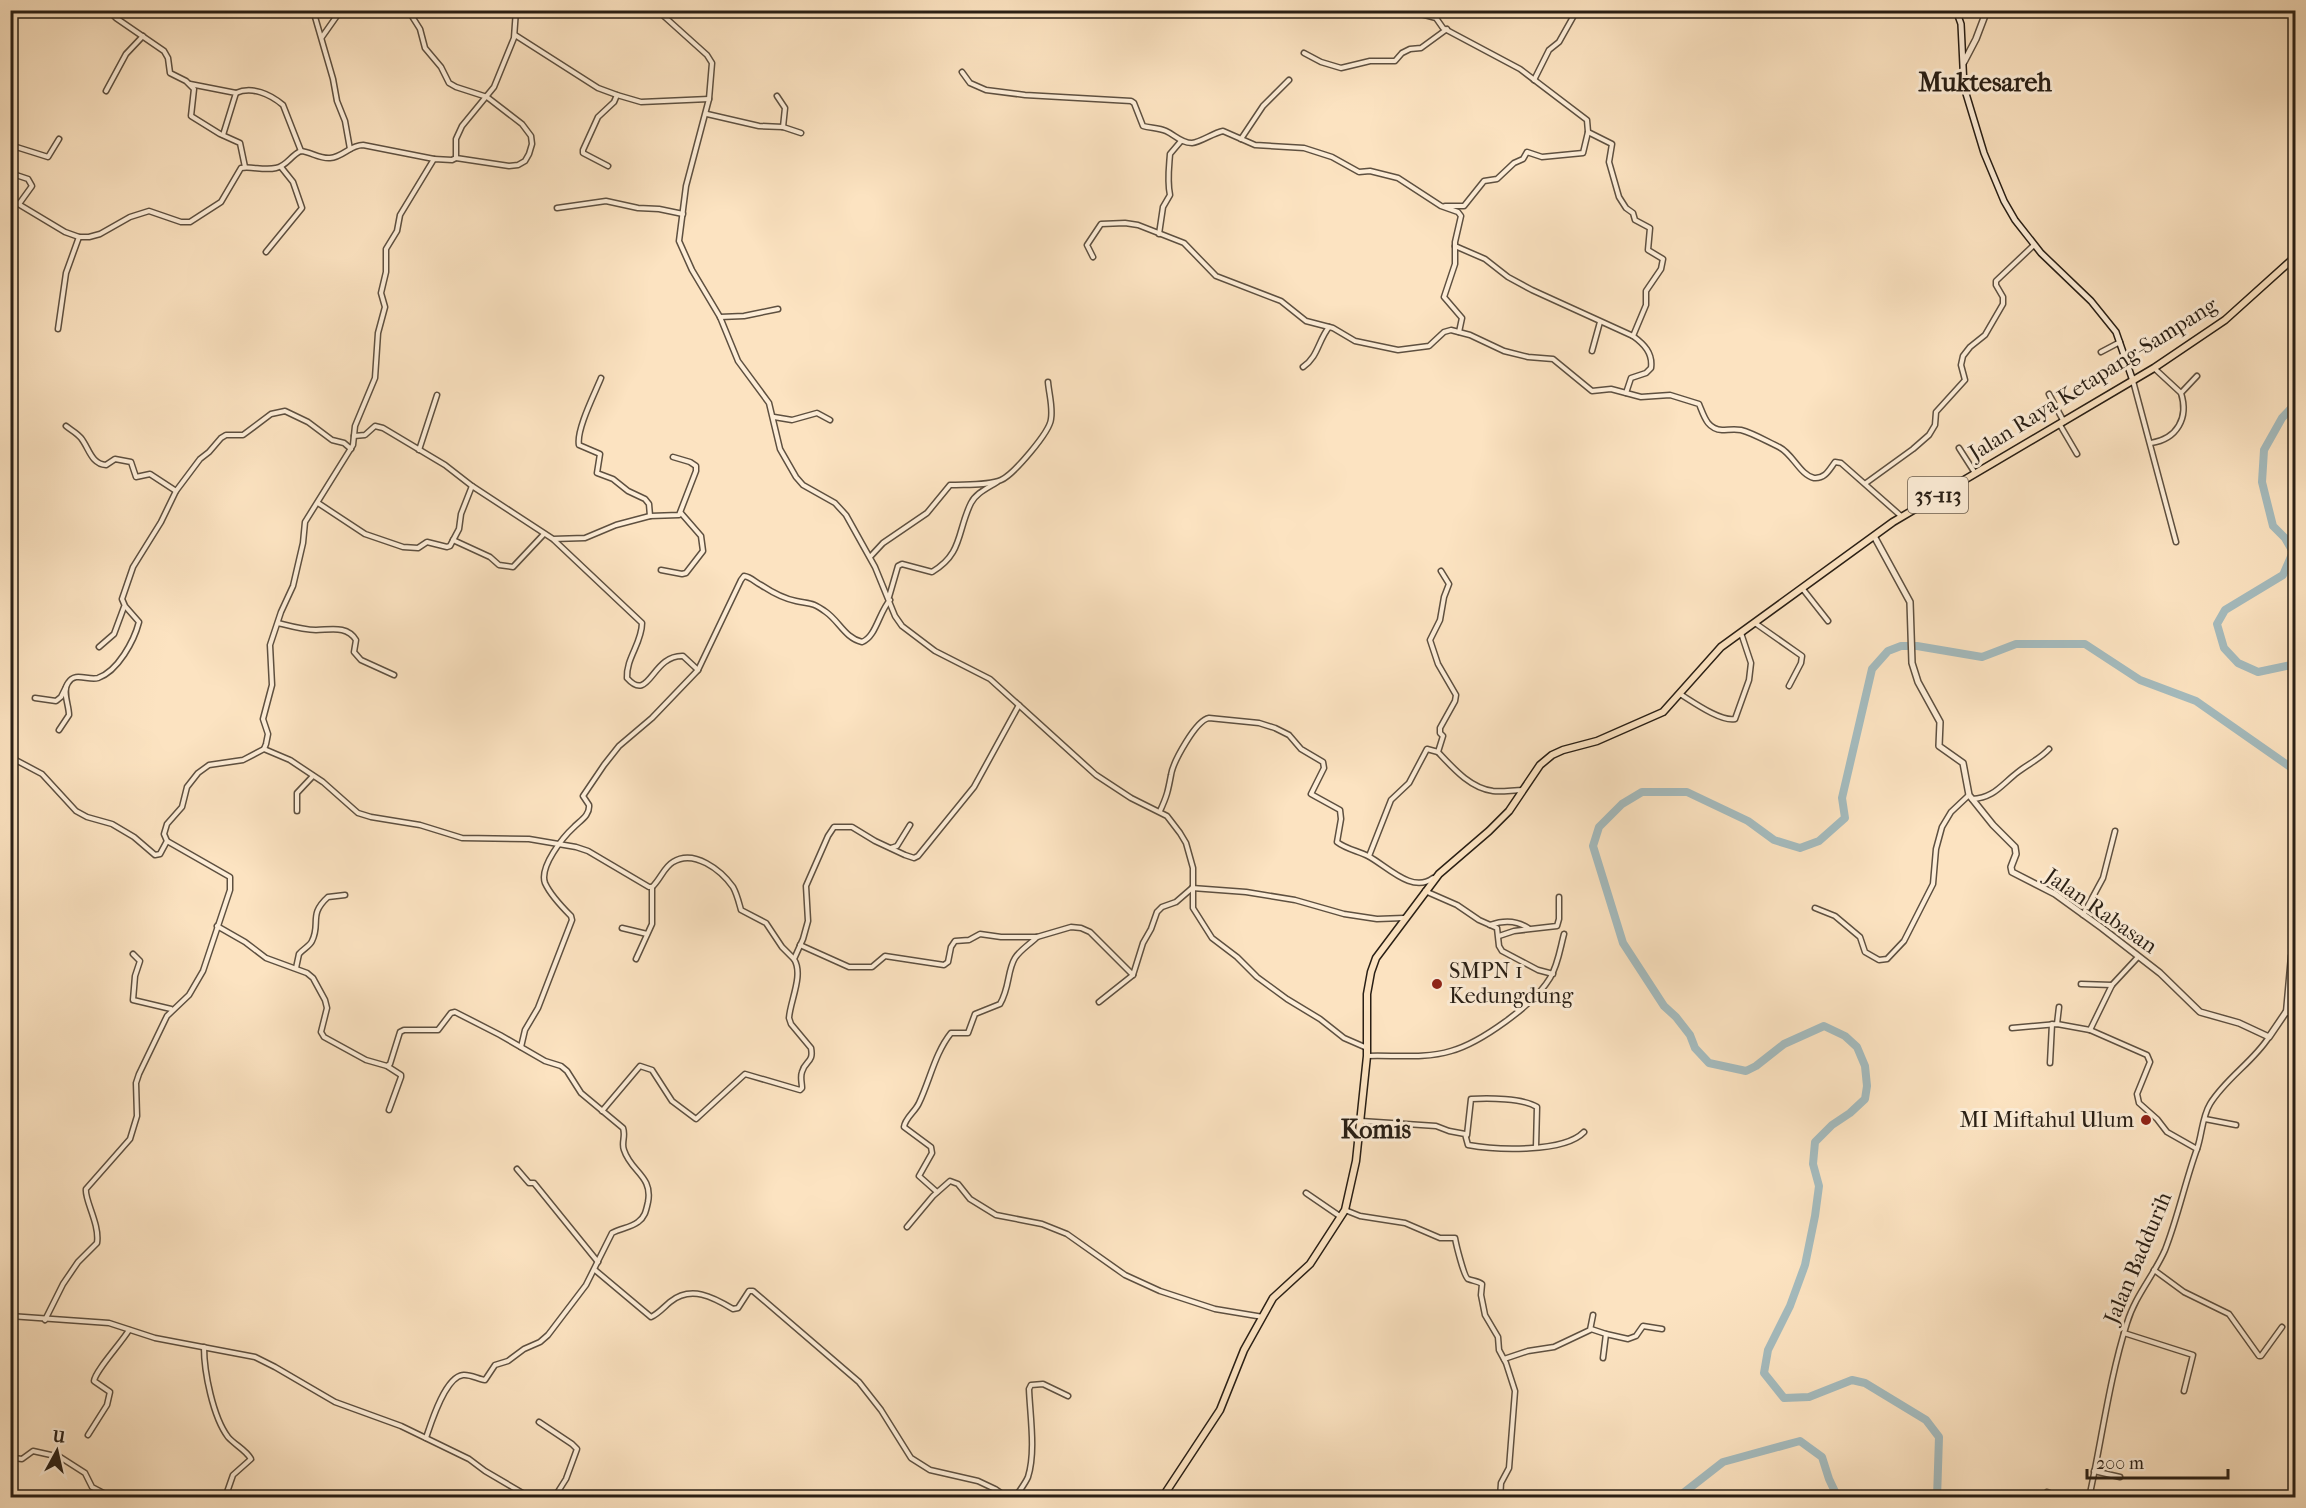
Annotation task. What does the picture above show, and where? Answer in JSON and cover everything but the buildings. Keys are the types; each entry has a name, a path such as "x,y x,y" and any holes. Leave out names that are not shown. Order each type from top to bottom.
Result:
{"main road":[{"name":"Jalan Raya Ketapang-Sampang","path":"1162,1497 1220,1410 1244,1350 1274,1298 1310,1264 1345,1210 1356,1161 1367,1052 1367,994 1371,972 1376,958 1439,874 1509,811 1539,765 1552,754 1590,744 1658,716 1668,708 1713,654 1901,516 2154,368 2225,320 2295,256"}],"street":[{"path":"108,10 164,51 170,74 189,83 236,93 244,89 252,90 283,105 301,152"},
{"path":"313,10 337,101 345,121 350,149"},
{"path":"321,38 340,10"},
{"path":"301,152 328,159 363,145 434,159 452,160 456,158 509,166 525,161 532,144 528,130 487,97 456,87 449,82 441,67 425,48 420,29 408,10"},
{"path":"456,158 456,139 462,126 494,87 515,34 516,10"},
{"path":"657,10 710,58 712,63 707,114 686,186 678,237 680,246 720,317 738,361 767,399 774,417 780,448 796,477 803,485 828,498 841,508 870,557 902,626 935,651 990,679 1096,775 1131,798 1160,811 1175,825 1186,843 1193,868 1194,908 1212,938 1287,999 1320,1018 1344,1038 1367,1052 1443,1053 1461,1047 1504,1023 1544,988 1553,974 1564,934"},
{"path":"1407,10 1438,19 1447,29 1515,66 1587,120 1588,132 1583,153 1542,157 1527,152 1523,159 1514,163 1497,179 1484,181 1464,206 1441,206"},
{"path":"1534,80 1549,50 1559,42 1577,10"},
{"path":"1956,10 1960,18 1964,87 1983,153 2008,209 2034,245 2055,269 2096,307 2120,342 2151,443 2176,542"},
{"path":"1964,62 1987,10"},
{"path":"1304,53 1321,62 1341,68 1370,61 1395,61 1402,53 1410,49 1421,48 1447,29"},
{"path":"515,34 598,88 635,102 710,99"},
{"path":"106,91 126,54 142,36"},
{"path":"962,72 970,83 986,90 1025,95 1131,101 1134,103 1143,126 1163,130 1181,140 1196,142 1220,131 1255,145 1304,148 1332,157 1359,172 1370,171 1398,178 1441,206 1458,212 1461,216 1455,246 1455,264 1444,297 1462,318 1460,332"},
{"path":"1241,139 1263,106 1289,80"},
{"path":"189,83 195,93 191,116 240,143 245,167"},
{"path":"223,135 236,93"},
{"path":"608,166 583,153 598,117 618,95"},
{"path":"777,96 785,108 783,127"},
{"path":"707,114 759,126 783,127 801,133"},
{"path":"1588,132 1612,144 1609,162 1620,200 1634,213 1635,220 1649,227 1648,250 1663,259 1660,269 1646,291 1646,305 1633,336"},
{"path":"10,145 45,158 60,139"},
{"path":"1159,234 1163,207 1170,195 1167,184 1171,166 1170,157 1181,140"},
{"path":"10,152 13,157 10,163"},
{"path":"10,198 64,232 79,237 100,234 130,216 149,211 181,222 190,222 221,202 239,170 245,167 264,170 281,167 301,152"},
{"path":"45,1320 63,1284 78,1262 97,1243 95,1219 85,1194 86,1189 130,1139 137,1116 137,1079 157,1035 172,1010 189,995 203,971 230,890 230,877 167,841 164,834 167,824 182,807 187,787 202,769 209,765 243,760 264,749 268,734 263,724 263,714 273,676 270,650 293,586 303,543 305,522 351,448 355,426 375,378 378,333 385,307 381,293 386,272 386,249 397,231 400,215 434,159"},
{"path":"266,252 302,208 293,182 281,167"},
{"path":"10,173 28,179 32,186 19,204"},
{"path":"557,208 606,201 683,214"},
{"path":"1093,257 1087,245 1102,224 1138,225 1184,243 1216,276 1281,301 1306,321 1329,327 1355,341 1395,350 1429,346 1447,330 1460,332 1504,351 1528,357 1553,359 1592,391 1611,389 1647,397 1670,395 1694,401 1699,405 1703,417 1712,427 1719,430 1744,431 1779,447 1793,457 1810,477 1824,476 1838,461 1866,483 1901,516"},
{"path":"58,329 66,273 79,237"},
{"path":"1866,483 1929,435 1935,425 1935,413 1964,381 1961,365 1964,356 1970,346 1985,334 2003,304 2003,297 1996,281 2034,245"},
{"path":"1455,246 1485,259 1508,277 1532,290 1633,336 1647,348 1652,365 1646,372 1631,378 1626,393"},
{"path":"720,317 744,316 778,309"},
{"path":"1592,351 1600,322"},
{"path":"1303,367 1315,357 1319,341 1329,327"},
{"path":"2101,352 2120,342"},
{"path":"2151,443 2165,440 2179,427 2183,414 2181,393 2154,368"},
{"path":"2181,393 2196,376"},
{"path":"601,378 583,424 578,440 579,445 600,454 597,473 613,479 628,491 645,500 649,504 650,516"},
{"path":"521,1047 525,1030 538,1008 572,920 572,916 548,888 544,879 558,843 587,814 589,805 583,796 619,746 652,718 698,670 744,576 794,601 808,601 814,604 833,616 844,631 858,641 864,641 870,637 889,599 898,566 902,564 932,572 951,557 959,543 972,502 979,494 1011,473 1050,426 1048,382"},
{"path":"2049,394 2077,454"},
{"path":"419,450 437,395"},
{"path":"35,698 56,701 61,698 66,686 76,677 99,677 112,668 126,652 139,622 122,599 133,567 161,522 176,491 200,459 220,438 226,435 244,435 270,414 285,411 292,413 332,440 344,443 351,448"},
{"path":"774,417 792,420 817,413 830,420"},
{"path":"66,426 81,438 90,454 99,463 106,465 115,459 132,462 136,477 150,474 176,491"},
{"path":"354,436 365,435 378,426 445,465 472,486 553,539 642,623 640,634 627,663 627,678 633,686 640,688 645,686 656,669 673,657 683,656 698,670"},
{"path":"1959,448 1976,473"},
{"path":"553,539 585,538 616,525 650,516 677,516 681,513 696,466 673,457"},
{"path":"870,557 883,543 927,513 950,485 1001,480"},
{"path":"318,503 356,529 403,547 418,548 427,542 447,547 459,529 461,514 472,486"},
{"path":"661,570 686,573 702,552 701,536 681,513"},
{"path":"453,540 490,557 499,565 513,567 544,534"},
{"path":"1874,536 1908,598 1915,675 1940,722 1939,746 1963,763 1970,797"},
{"path":"1438,752 1443,736 1440,728 1456,695 1438,664 1430,640 1440,620 1449,584 1441,571"},
{"path":"1802,588 1828,621"},
{"path":"99,647 114,634 125,606"},
{"path":"278,623 315,630 331,628 350,634 356,640 354,652 361,660 394,675"},
{"path":"1754,623 1802,656 1801,663 1789,686"},
{"path":"1680,694 1718,716 1735,719 1749,680 1751,663 1741,633"},
{"path":"59,730 69,715 66,686"},
{"path":"794,959 808,921 806,886 819,861 828,836 834,828 852,827 905,855 914,858 918,856 982,775 1019,705"},
{"path":"1160,811 1169,791 1171,772 1185,744 1201,720 1209,718 1259,723 1289,735 1301,749 1323,762 1324,768 1312,791 1312,796 1340,810 1341,819 1337,842 1368,856 1410,882 1424,883 1439,874"},
{"path":"264,749 290,760 358,813 371,818 420,825 462,838 529,839 558,843 588,851 652,887"},
{"path":"1815,908 1839,920 1860,939 1865,952 1879,960 1887,959 1902,945 1931,888 1936,849 1946,819 1970,797 1987,797 1995,793 2049,749"},
{"path":"1368,856 1391,800 1409,783 1426,750 1438,752 1466,780 1484,788 1496,791 1524,790"},
{"path":"10,756 42,774 76,811 87,817 112,824 134,837 155,855 160,854 167,841"},
{"path":"297,811 297,793 313,776"},
{"name":"Jalan Rabasan","path":"1970,797 2015,848 2016,856 2011,867 2012,872 2055,894 2139,957 2200,1012 2239,1023 2269,1037"},
{"path":"890,848 897,846 910,825"},
{"path":"2083,915 2103,878 2115,831"},
{"path":"602,1111 640,1066 652,1070 672,1101 696,1119 745,1074 800,1090 802,1072 811,1058 811,1048 791,1024 789,1018 796,978 797,965 794,959 782,948 766,923 741,910 732,886 716,870 697,858 687,856 673,862 652,887 653,921 636,959"},
{"path":"1099,1002 1133,975 1143,942 1157,912 1162,907 1176,902 1192,888 1246,892 1295,900 1344,915 1377,919 1404,918"},
{"path":"1425,891 1457,905 1489,926 1497,928 1499,946 1502,951 1538,970 1553,974"},
{"path":"296,968 299,954 314,937 318,908 328,897 345,895"},
{"path":"1499,936 1514,931 1552,928 1558,925 1559,897"},
{"path":"1489,926 1509,921 1517,922 1529,929"},
{"path":"217,926 245,942 266,958 296,968 313,978 325,1000 326,1017 321,1032 324,1037 366,1060 387,1066 401,1075 389,1110"},
{"path":"800,945 849,967 872,967 885,956 944,965 948,962 951,947 955,941 969,940 980,934 1001,938 1037,937 1071,927 1090,932 1133,975"},
{"path":"622,928 647,934"},
{"path":"937,1192 919,1176 932,1153 931,1147 904,1127 904,1123 918,1106 947,1039 951,1034 968,1033 975,1014 1000,1004 1008,987 1016,956 1037,937"},
{"path":"2012,1028 2055,1024 2090,1030 2149,1058 2150,1064 2137,1094 2140,1105 2156,1117 2167,1132 2197,1149 2205,1119 2215,1098 2256,1055 2286,1012 2295,947"},
{"path":"133,954 138,958 140,964 135,976 133,1000 172,1010"},
{"path":"2090,1030 2112,985 2139,957"},
{"path":"2081,984 2112,985"},
{"path":"2050,1063 2055,1024 2060,1007"},
{"path":"387,1066 390,1064 400,1032 438,1030 451,1013 455,1012 567,1071 581,1093 623,1128 625,1131 623,1149 648,1185 650,1192 646,1213 642,1219 612,1233 595,1270 581,1292 540,1342 495,1365 485,1380 461,1375 453,1380 443,1394 426,1438"},
{"path":"2286,1012 2295,1015"},
{"path":"1536,1147 1537,1107 1526,1102 1471,1099 1467,1136 1467,1143 1470,1146 1507,1149 1536,1147 1572,1141 1584,1132"},
{"path":"2205,1119 2236,1125"},
{"path":"1360,1121 1436,1126 1464,1133 1467,1136"},
{"name":"Jalan Baddurih","path":"2089,1497 2100,1433 2124,1333 2137,1298 2168,1243 2197,1149"},
{"path":"518,1169 529,1183 534,1183 598,1262"},
{"path":"907,1227 937,1192 950,1181 955,1182 970,1199 996,1215 1042,1224 1067,1234 1125,1275 1160,1291 1215,1310 1263,1317"},
{"path":"1306,1193 1341,1218"},
{"path":"1345,1210 1360,1216 1405,1223 1440,1239 1455,1238 1456,1250 1461,1255 1464,1275 1482,1284 1481,1294 1485,1315 1498,1337 1499,1350 1515,1391 1509,1468 1501,1483 1500,1497"},
{"path":"595,1270 651,1317 678,1296 687,1293 700,1293 733,1309 738,1308 749,1291 753,1291 859,1382 881,1410 911,1458 922,1467 978,1481 1008,1497"},
{"path":"2154,1270 2193,1297 2229,1314 2259,1356 2282,1327"},
{"path":"1591,1329 1593,1315"},
{"path":"10,1316 45,1320 95,1321 155,1338 255,1357 335,1402 401,1426 469,1459 485,1471 531,1497"},
{"path":"1504,1359 1528,1351 1565,1344 1591,1329 1628,1339 1636,1336 1643,1326 1662,1329"},
{"path":"88,1435 107,1405 110,1392 94,1381 95,1375 129,1330"},
{"path":"2124,1333 2193,1355 2184,1391"},
{"path":"1603,1358 1606,1334"},
{"path":"204,1347 206,1371 216,1410 228,1437 251,1459 233,1475 227,1485 225,1497"},
{"path":"1015,1497 1026,1480 1030,1466 1029,1389 1035,1384 1043,1384 1068,1396"},
{"path":"539,1422 572,1443 576,1449 566,1479 554,1497"},
{"path":"10,1464 14,1458 27,1457 33,1451 60,1457 85,1473 92,1487 113,1497"},
{"path":"2094,1472 2120,1477"},
{"path":"2048,1492 2062,1497"}],"waterway":[{"path":"2296,403 2282,418 2264,450 2262,482 2273,526 2285,538 2293,552 2283,575 2225,610 2217,624 2224,648 2238,663 2258,672 2296,664"},
{"path":"1937,1498 1939,1437 1926,1420 1865,1383 1852,1380 1809,1397 1784,1398 1764,1373 1768,1350 1790,1306 1805,1265 1819,1186 1813,1164 1815,1142 1832,1125 1865,1099 1867,1086 1865,1066 1857,1047 1845,1036 1824,1026 1784,1044 1746,1071 1709,1063 1695,1048 1690,1035 1676,1017 1664,1006 1623,943 1593,846 1599,827 1622,804 1642,792 1687,792 1748,821 1774,840 1800,848 1819,841 1845,818 1842,798 1872,669 1888,651 1901,646 1917,646 1982,657 2016,644 2085,644 2140,680 2196,701 2296,771"},
{"path":"1677,1498 1723,1462 1800,1441 1822,1457 1838,1498"}],"place":[{"name":"SMPN 1 Kedungdung","path":"1437,984"},
{"name":"MI Miftahul Ulum","path":"2146,1120"}],"district":[{"name":"Muktesareh","path":"1985,82"},
{"name":"Komis","path":"1376,1129"}]}
